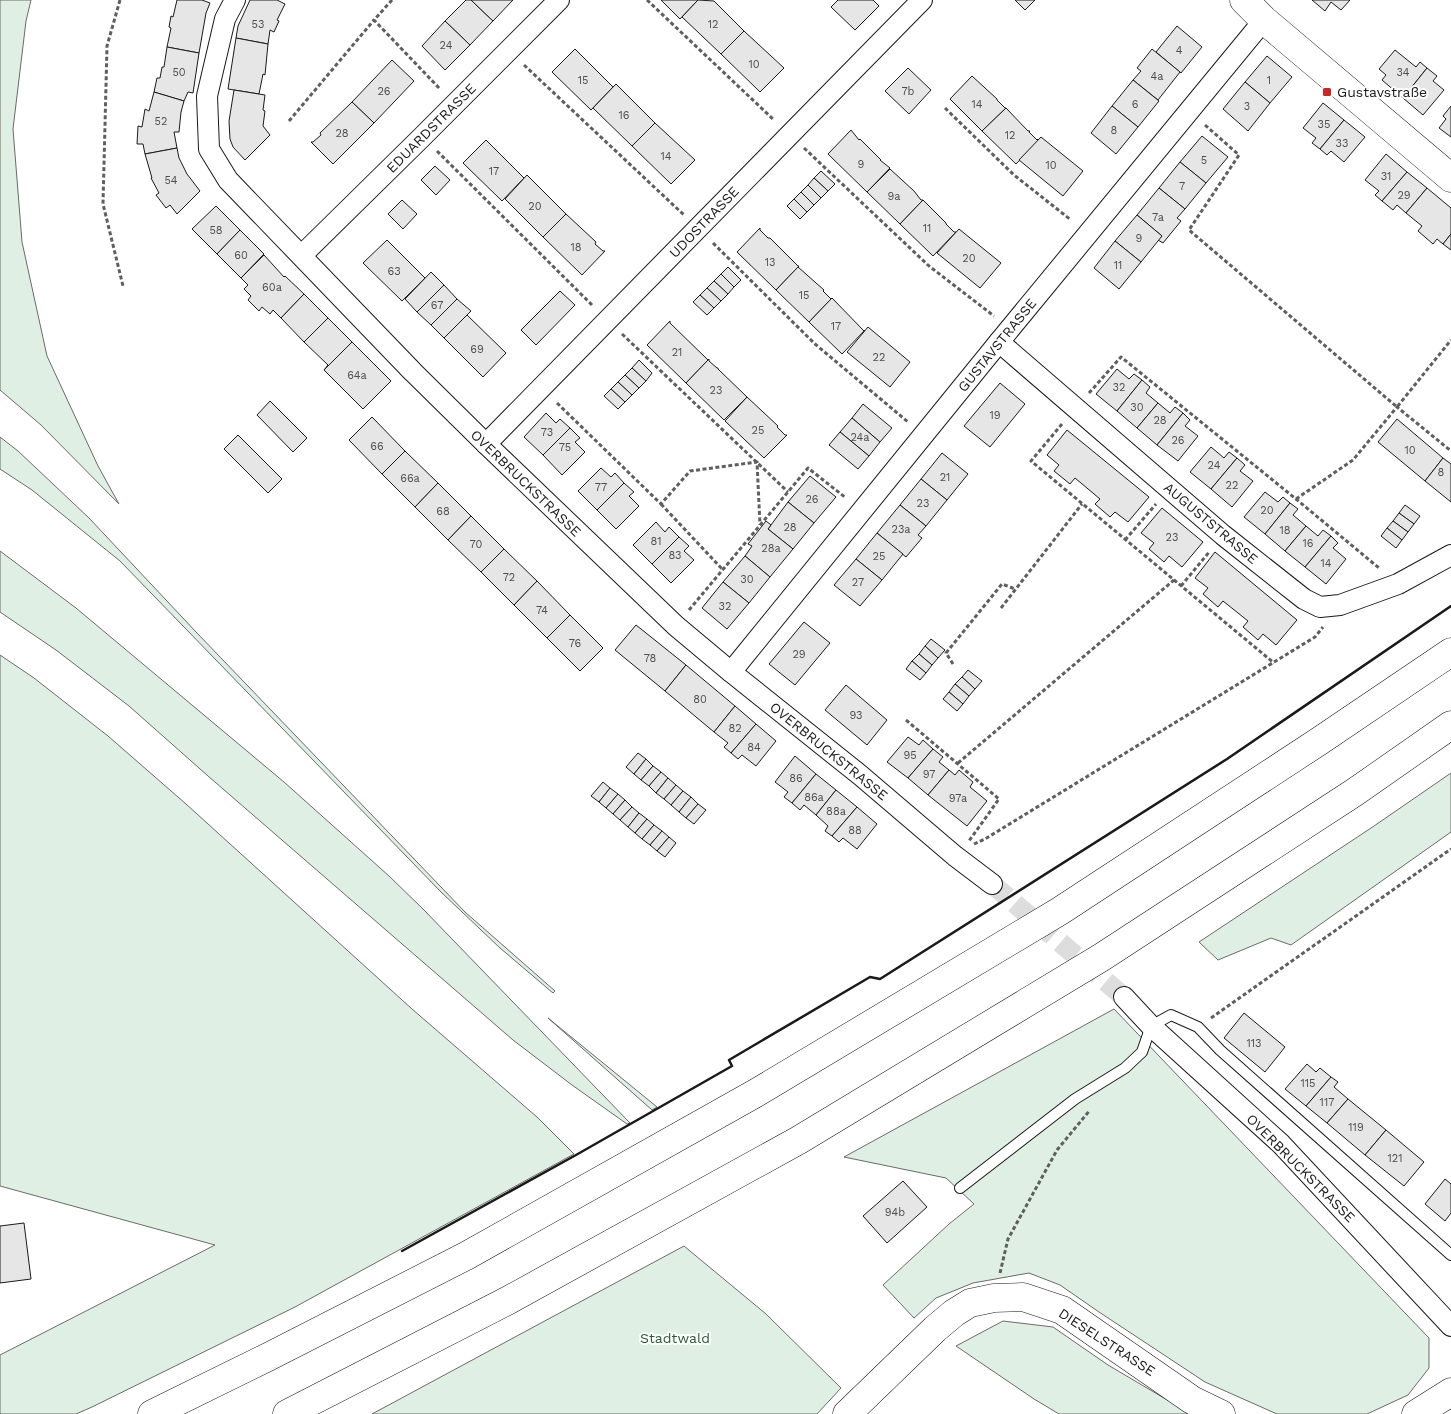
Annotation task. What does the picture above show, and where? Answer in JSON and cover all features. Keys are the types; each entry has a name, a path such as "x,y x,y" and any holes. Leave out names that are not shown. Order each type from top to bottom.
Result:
{"main road":[{"path":"1244,0 1264,20 1451,178"},
{"path":"152,1414 268,1358 466,1256 756,1093 1060,911 1318,742 1451,652"},
{"path":"287,1414 507,1301 799,1140 1102,957 1355,792 1451,724"},
{"name":"DIESELSTRASSE","path":"848,1413 954,1313 970,1303 994,1298 1023,1297 1062,1310 1192,1400 1221,1414"},
{"path":"1416,1414 1451,1392"}],"street":[{"name":"OVERBRUCKSTRASSE","path":"234,0 225,19 207,96 209,149 228,180 413,372 676,626 860,775 960,852 992,884"},
{"name":"EDUARDSTRASSE","path":"302,255 558,0"},
{"name":"UDOSTRASSE","path":"486,444 922,0"},
{"name":"GUSTAVSTRASSE","path":"731,672 1264,20"},
{"name":"AUGUSTSTRASSE","path":"1005,335 1076,408 1223,535 1304,599 1320,607 1340,605 1398,584 1451,555"},
{"name":"OVERBRUCKSTRASSE","path":"1124,997 1151,1026 1281,1144 1451,1326"}],"lane":[{"path":"960,1188 1075,1099 1125,1068 1142,1052 1151,1026 1171,1015 1198,1027 1220,1050 1451,1255"}],"path":[{"path":"120,0 107,46 103,204 123,286"},
{"path":"289,121 392,0"},
{"path":"647,0 929,266 1005,335"},
{"path":"374,20 455,104"},
{"path":"945,108 1014,175 1088,233"},
{"path":"1189,112 1239,155 1189,230 1451,451"},
{"path":"1296,499 1353,460 1451,340"},
{"path":"1274,663 1031,461 1121,357 1398,584"},
{"path":"542,388 661,504 723,570"},
{"path":"661,504 690,470 757,462 760,525"},
{"path":"676,626 808,468 861,511"},
{"path":"1126,540 1170,489"},
{"path":"1001,608 1082,504"},
{"path":"1181,586 1223,535"},
{"path":"958,764 1174,580"},
{"path":"953,664 946,653 1002,584 1015,589"},
{"path":"960,852 985,839 1315,638 1340,605"},
{"path":"906,720 999,799 960,852"},
{"path":"1198,1027 1451,849"},
{"path":"994,1298 1008,1239 1057,1150 1094,1106"}],"green space":[{"path":"0,0 31,0 26,21 13,129 22,242 47,356 98,466 119,504 41,425 0,390"},
{"path":"0,437 18,451 89,518 465,912 555,991 553,993 500,948 441,892 120,561 32,490 0,469"},
{"path":"0,551 76,608 284,782 389,876 630,1123 627,1124 572,1085 513,1040 129,706 56,650 0,612"},
{"path":"0,655 34,678 108,736 186,804 412,1009 537,1117 574,1154 295,1307 76,1414 0,1414 0,1355 215,1245 0,1186"},
{"path":"1451,773 1451,832 1291,945 1271,938 1218,960 1199,942 1374,826"},
{"path":"1114,1009 1429,1338 1429,1368 1408,1395 1367,1414 1277,1414 1205,1382 1060,1285 1029,1273 973,1283 936,1298 914,1318 883,1285 949,1224 974,1204 946,1178 844,1157"},
{"path":"548,1018 657,1107 652,1110"},
{"name":"Stadtwald","path":"684,1246 766,1314 841,1388 817,1414 372,1414"},
{"path":"1003,1321 1053,1327 1108,1365 1191,1414 1059,1414 956,1346"}],"building":[{"path":"177,0 202,0 210,3 206,13 199,53 167,47 171,28 169,27 171,16 173,17"},
{"path":"250,0 277,0 285,4 277,20 279,21 274,32 270,30 268,44 236,38 238,26"},
{"path":"466,0 471,0 493,21 470,45 445,21"},
{"path":"471,0 513,0 493,21"},
{"path":"661,0 698,0 680,19"},
{"path":"698,0 714,1 744,31 721,54 682,17"},
{"path":"838,0 873,0 879,6 855,30 831,7"},
{"path":"1015,0 1035,0 1025,10"},
{"path":"1312,0 1350,0 1341,10 1331,2 1325,11"},
{"path":"445,21 470,45 445,70 422,46"},
{"path":"1177,26 1202,47 1181,73 1156,52"},
{"path":"744,31 784,68 760,92 721,54"},
{"path":"236,38 268,44 265,75 263,74 259,94 228,89"},
{"path":"167,47 199,53 193,93 188,92 184,101 154,92 157,78 160,78 162,67 164,67"},
{"path":"575,49 613,87 591,110 552,72"},
{"path":"1152,49 1180,72 1158,100 1133,80 1141,71 1137,68"},
{"path":"1395,50 1416,67 1420,62 1427,68 1403,98 1382,80 1386,75 1379,69"},
{"path":"1267,56 1292,77 1270,103 1245,82"},
{"path":"392,60 414,81 374,123 352,102"},
{"path":"908,68 931,90 909,114 885,91"},
{"path":"1427,68 1437,76 1433,81 1444,90 1423,115 1403,98"},
{"path":"972,76 1006,108 982,131 950,99"},
{"path":"1133,80 1159,101 1138,127 1112,106"},
{"path":"1245,82 1270,103 1248,131 1223,109"},
{"path":"616,84 655,123 632,146 593,108"},
{"path":"234,90 265,95 263,126 270,135 245,160 233,147 230,139 229,121"},
{"path":"154,92 184,101 179,132 174,132 177,148 145,154 143,144 137,144 138,126 142,127 145,109 149,111"},
{"path":"352,102 374,123 333,164 311,142 321,135 320,133"},
{"path":"1323,103 1344,120 1320,149 1312,143 1316,138 1303,128"},
{"path":"1112,106 1138,127 1116,154 1091,133"},
{"path":"1451,106 1451,137 1439,128 1446,119 1443,116"},
{"path":"1006,108 1039,140 1016,164 982,131"},
{"path":"1344,120 1365,137 1344,162 1331,151 1327,155 1320,149"},
{"path":"655,123 695,160 671,184 632,146"},
{"path":"851,130 859,140 890,168 867,192 828,154"},
{"path":"1202,136 1228,157 1206,183 1180,162"},
{"path":"1041,137 1083,171 1063,196 1019,160"},
{"path":"486,140 524,178 502,201 463,163"},
{"path":"177,148 179,158 187,174 200,191 177,214 170,205 166,208 156,195 159,193 151,178 145,154"},
{"path":"1386,154 1407,172 1382,201 1375,195 1379,191 1365,180"},
{"path":"1180,162 1206,183 1185,209 1159,188"},
{"path":"435,166 450,180 436,195 421,180"},
{"path":"890,169 923,200 900,224 867,192"},
{"path":"821,171 835,184 828,191 814,178"},
{"path":"1407,172 1427,188 1406,213 1397,205 1393,210 1382,201"},
{"path":"527,175 566,214 543,237 505,199"},
{"path":"814,178 828,191 821,198 808,185"},
{"path":"808,185 821,198 814,205 801,192"},
{"path":"1159,188 1185,209 1177,218 1181,221 1163,243 1158,240 1162,236 1137,215"},
{"path":"1427,188 1451,208 1451,234 1443,244 1437,239 1433,244 1418,231 1422,226 1406,213"},
{"path":"801,192 814,205 807,212 794,199"},
{"path":"794,199 807,212 800,219 787,206"},
{"path":"402,200 417,214 403,229 388,214"},
{"path":"923,200 956,232 933,256 900,224"},
{"path":"216,206 240,230 217,254 192,229"},
{"path":"566,214 596,242 595,244 605,251 582,275 543,237"},
{"path":"1137,215 1162,236 1141,262 1115,241"},
{"path":"760,228 768,238 799,266 776,290 737,252"},
{"path":"959,229 1001,263 980,288 937,253"},
{"path":"240,230 264,254 241,278 217,254"},
{"path":"1451,234 1451,250 1443,244"},
{"path":"387,240 425,278 402,301 363,263"},
{"path":"1115,241 1141,262 1119,289 1094,268"},
{"path":"264,255 284,277 304,294 281,318 273,310 270,314 262,307 259,311 248,300 251,296 244,289 248,285 241,278"},
{"path":"728,267 741,280 734,287 721,274"},
{"path":"798,267 832,298 809,322 776,290"},
{"path":"431,272 444,285 417,312 405,299"},
{"path":"721,274 734,287 728,294 714,281"},
{"path":"714,281 728,294 721,301 707,288"},
{"path":"444,285 457,299 431,325 417,312"},
{"path":"707,288 721,301 714,308 700,295"},
{"path":"560,291 575,305 536,345 521,330"},
{"path":"304,294 328,318 304,342 281,318"},
{"path":"700,295 714,308 707,315 693,302"},
{"path":"832,298 865,330 842,354 809,322"},
{"path":"457,299 471,311 444,338 431,325"},
{"path":"467,315 506,353 483,377 444,338"},
{"path":"328,318 352,342 324,370 328,365 304,342"},
{"path":"670,321 708,360 686,383 647,345"},
{"path":"868,327 910,362 890,387 847,352"},
{"path":"352,342 391,381 363,409 324,370"},
{"path":"709,359 747,397 724,420 686,383"},
{"path":"639,360 652,373 646,381 632,368"},
{"path":"632,368 646,381 639,388 625,375"},
{"path":"1117,369 1129,379 1134,374 1142,380 1117,411 1096,394"},
{"path":"625,375 639,388 632,395 618,382"},
{"path":"1142,380 1150,387 1146,393 1158,403 1137,428 1117,411"},
{"path":"618,382 632,395 625,402 611,389"},
{"path":"1000,383 1025,404 990,447 964,426"},
{"path":"611,389 625,402 618,409 604,396"},
{"path":"747,397 787,435 764,458 725,421"},
{"path":"270,401 307,438 293,452 257,415"},
{"path":"1158,403 1170,413 1175,407 1183,413 1157,445 1137,428"},
{"path":"863,404 892,428 880,442 852,418"},
{"path":"546,413 556,423 560,419 570,428 543,455 524,437"},
{"path":"1183,413 1190,420 1185,426 1198,436 1178,461 1157,445"},
{"path":"372,417 405,451 382,474 349,440"},
{"path":"852,418 880,442 869,456 840,432"},
{"path":"1397,419 1443,458 1425,481 1378,442"},
{"path":"570,428 580,438 575,442 585,452 562,475 543,455"},
{"path":"1067,430 1149,497 1128,522 1115,512 1110,517 1095,504 1100,499 1075,478 1070,484 1054,471 1059,465 1047,455"},
{"path":"840,432 869,456 858,469 829,445"},
{"path":"238,435 282,479 268,493 224,449"},
{"path":"1211,447 1224,458 1229,452 1237,458 1211,489 1190,472"},
{"path":"405,451 438,483 415,507 382,474"},
{"path":"942,453 968,474 947,500 921,479"},
{"path":"1237,458 1245,465 1240,471 1253,481 1232,507 1211,489"},
{"path":"1443,458 1451,464 1451,502 1425,481"},
{"path":"601,468 611,477 615,473 624,483 597,510 578,491"},
{"path":"810,476 836,497 814,523 788,502"},
{"path":"921,479 947,500 926,526 900,505"},
{"path":"438,483 471,516 448,540 415,507"},
{"path":"624,483 634,492 629,496 639,506 616,529 597,510"},
{"path":"1265,492 1278,502 1283,497 1290,503 1265,534 1244,517"},
{"path":"788,502 814,523 793,549 768,529"},
{"path":"1290,503 1298,509 1293,515 1306,526 1285,551 1265,534"},
{"path":"900,505 926,526 918,535 922,538 906,557 877,533"},
{"path":"1405,505 1420,516 1414,524 1399,513"},
{"path":"1162,508 1203,542 1182,567 1169,556 1164,562 1149,549 1154,543 1141,533"},
{"path":"1399,513 1414,524 1408,532 1393,521"},
{"path":"471,516 504,549 481,572 448,540"},
{"path":"766,521 771,525 768,529 793,549 770,577 745,556 752,546 748,544"},
{"path":"1393,521 1408,532 1402,540 1387,528"},
{"path":"656,522 665,532 669,527 679,537 652,564 633,545"},
{"path":"1306,526 1318,536 1323,530 1331,536 1305,567 1285,551"},
{"path":"1387,528 1402,540 1396,548 1381,536"},
{"path":"877,533 903,554 882,580 856,559"},
{"path":"1331,536 1338,543 1333,548 1346,559 1326,584 1305,567"},
{"path":"679,537 689,546 684,551 694,560 671,583 652,564"},
{"path":"504,549 537,581 514,605 481,572"},
{"path":"1215,552 1297,620 1276,645 1263,634 1258,640 1243,627 1248,621 1223,601 1218,607 1203,594 1208,588 1195,578"},
{"path":"745,556 770,577 749,603 723,582"},
{"path":"856,559 882,580 860,606 834,585"},
{"path":"537,581 570,615 547,638 514,605"},
{"path":"723,582 749,603 727,629 702,608"},
{"path":"570,615 603,648 580,671 547,638"},
{"path":"804,622 830,643 795,685 769,664"},
{"path":"636,625 686,665 665,691 615,650"},
{"path":"931,639 945,650 938,658 925,646"},
{"path":"925,646 938,658 932,665 919,654"},
{"path":"919,654 932,665 926,673 912,661"},
{"path":"912,661 926,673 920,680 906,669"},
{"path":"686,665 735,706 714,732 665,691"},
{"path":"968,670 982,681 975,689 962,677"},
{"path":"962,677 975,689 969,696 955,684"},
{"path":"955,684 969,696 963,704 949,692"},
{"path":"846,685 887,720 867,745 825,710"},
{"path":"949,692 963,704 957,711 943,699"},
{"path":"735,706 756,724 731,753 724,747 728,743 714,732"},
{"path":"756,724 776,741 756,766 742,755 738,759 731,753"},
{"path":"908,737 919,745 923,740 933,749 908,778 887,762"},
{"path":"933,749 943,757 939,762 949,770 928,795 908,778"},
{"path":"638,753 646,759 634,774 626,767"},
{"path":"795,756 816,774 792,803 784,797 788,792 775,782"},
{"path":"646,759 653,766 641,780 634,774"},
{"path":"653,766 661,772 649,786 641,780"},
{"path":"949,770 955,775 959,770 973,782 970,787 987,801 967,826 928,795"},
{"path":"661,772 668,778 656,793 649,786"},
{"path":"816,774 836,790 816,815 804,805 800,810 792,803"},
{"path":"668,778 676,785 664,799 656,793"},
{"path":"603,782 610,788 599,802 591,796"},
{"path":"676,785 683,791 671,805 664,799"},
{"path":"610,788 618,794 606,808 599,802"},
{"path":"836,790 857,807 832,836 825,831 828,826 816,815"},
{"path":"683,791 691,797 679,812 671,805"},
{"path":"618,794 625,800 613,814 606,808"},
{"path":"691,797 698,804 686,818 679,812"},
{"path":"625,800 632,807 620,820 613,814"},
{"path":"698,804 706,810 694,824 686,818"},
{"path":"632,807 639,813 628,827 620,820"},
{"path":"857,807 877,824 857,849 843,838 839,842 832,836"},
{"path":"639,813 647,819 635,833 628,827"},
{"path":"647,819 654,825 642,839 635,833"},
{"path":"654,825 662,831 650,845 642,839"},
{"path":"662,831 669,837 657,851 650,845"},
{"path":"669,837 676,843 665,857 657,851"},
{"path":"1244,1013 1285,1047 1265,1072 1224,1038"},
{"path":"1307,1064 1316,1072 1320,1068 1331,1077 1306,1106 1285,1089"},
{"path":"1331,1077 1338,1082 1334,1087 1348,1099 1327,1123 1306,1106"},
{"path":"1348,1099 1386,1130 1365,1155 1327,1123"},
{"path":"1386,1130 1424,1162 1404,1186 1365,1155"},
{"path":"1445,1179 1451,1184 1451,1213 1445,1221 1425,1204"},
{"path":"903,1181 927,1207 887,1243 863,1216"},
{"path":"24,1223 31,1279 0,1283 0,1226"}],"tunnel":[{"path":"992,884 1124,997"}],"wall":[{"path":"402,1251 732,1066 729,1060 870,977 880,979 1227,759 1451,606"}],"place":[{"name":"Gustavstraße","path":"1327,92"}]}
